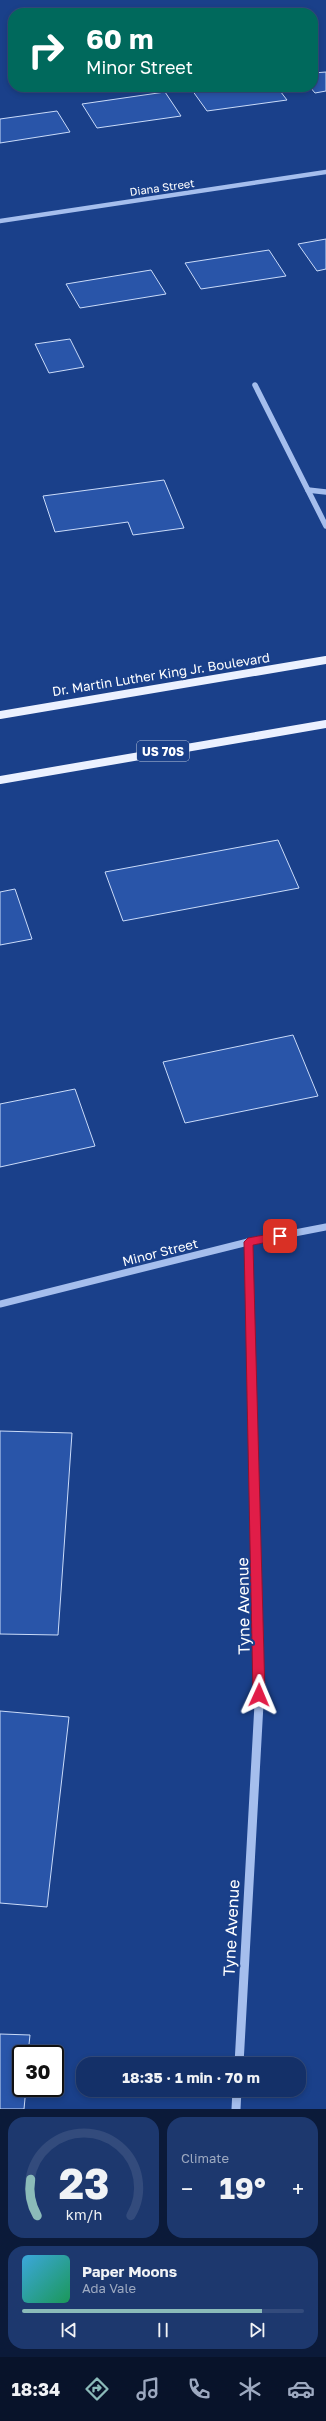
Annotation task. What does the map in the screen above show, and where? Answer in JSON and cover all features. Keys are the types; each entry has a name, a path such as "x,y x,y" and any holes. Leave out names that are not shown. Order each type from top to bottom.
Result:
{"main road":[{"name":"Dr. Martin Luther King Jr. Boulevard","path":"0,715 326,660"},
{"name":"US 70S","path":"0,780 326,724"}],"street":[{"name":"Diana Street","path":"0,220 326,172"},
{"path":"255,385 326,526"},
{"path":"308,490 326,492"},
{"name":"Minor Street","path":"0,1304 248,1242 326,1227"},
{"name":"Tyne Avenue","path":"239,2057 260,1686 248,1242"},
{"path":"236,2109 237,2097"}],"building":[{"path":"326,72 326,91 315,93 314,92 318,92 318,73"},
{"path":"165,92 181,116 97,128 82,104"},
{"path":"193,92 281,92 287,100 207,111"},
{"path":"57,111 70,132 0,143 0,119"},
{"path":"326,239 326,269 317,271 298,244"},
{"path":"269,250 286,276 201,289 185,263"},
{"path":"151,270 166,294 80,308 66,284"},
{"path":"70,339 84,367 49,373 35,344"},
{"path":"164,480 184,528 133,535 128,522 55,532 43,496"},
{"path":"278,840 299,888 123,921 105,872"},
{"path":"15,889 32,939 0,945 0,892"},
{"path":"293,1035 318,1096 185,1123 163,1062"},
{"path":"75,1089 95,1146 0,1167 0,1104"},
{"path":"0,1431 72,1433 58,1635 0,1634"},
{"path":"0,1711 69,1717 47,1907 0,1903"},
{"path":"0,2034 30,2035 29,2045 12,2045 12,2097 25,2097 24,2109 0,2109"}],"route":[{"path":"259,1695 260,1686 248,1242 280,1236"}]}
